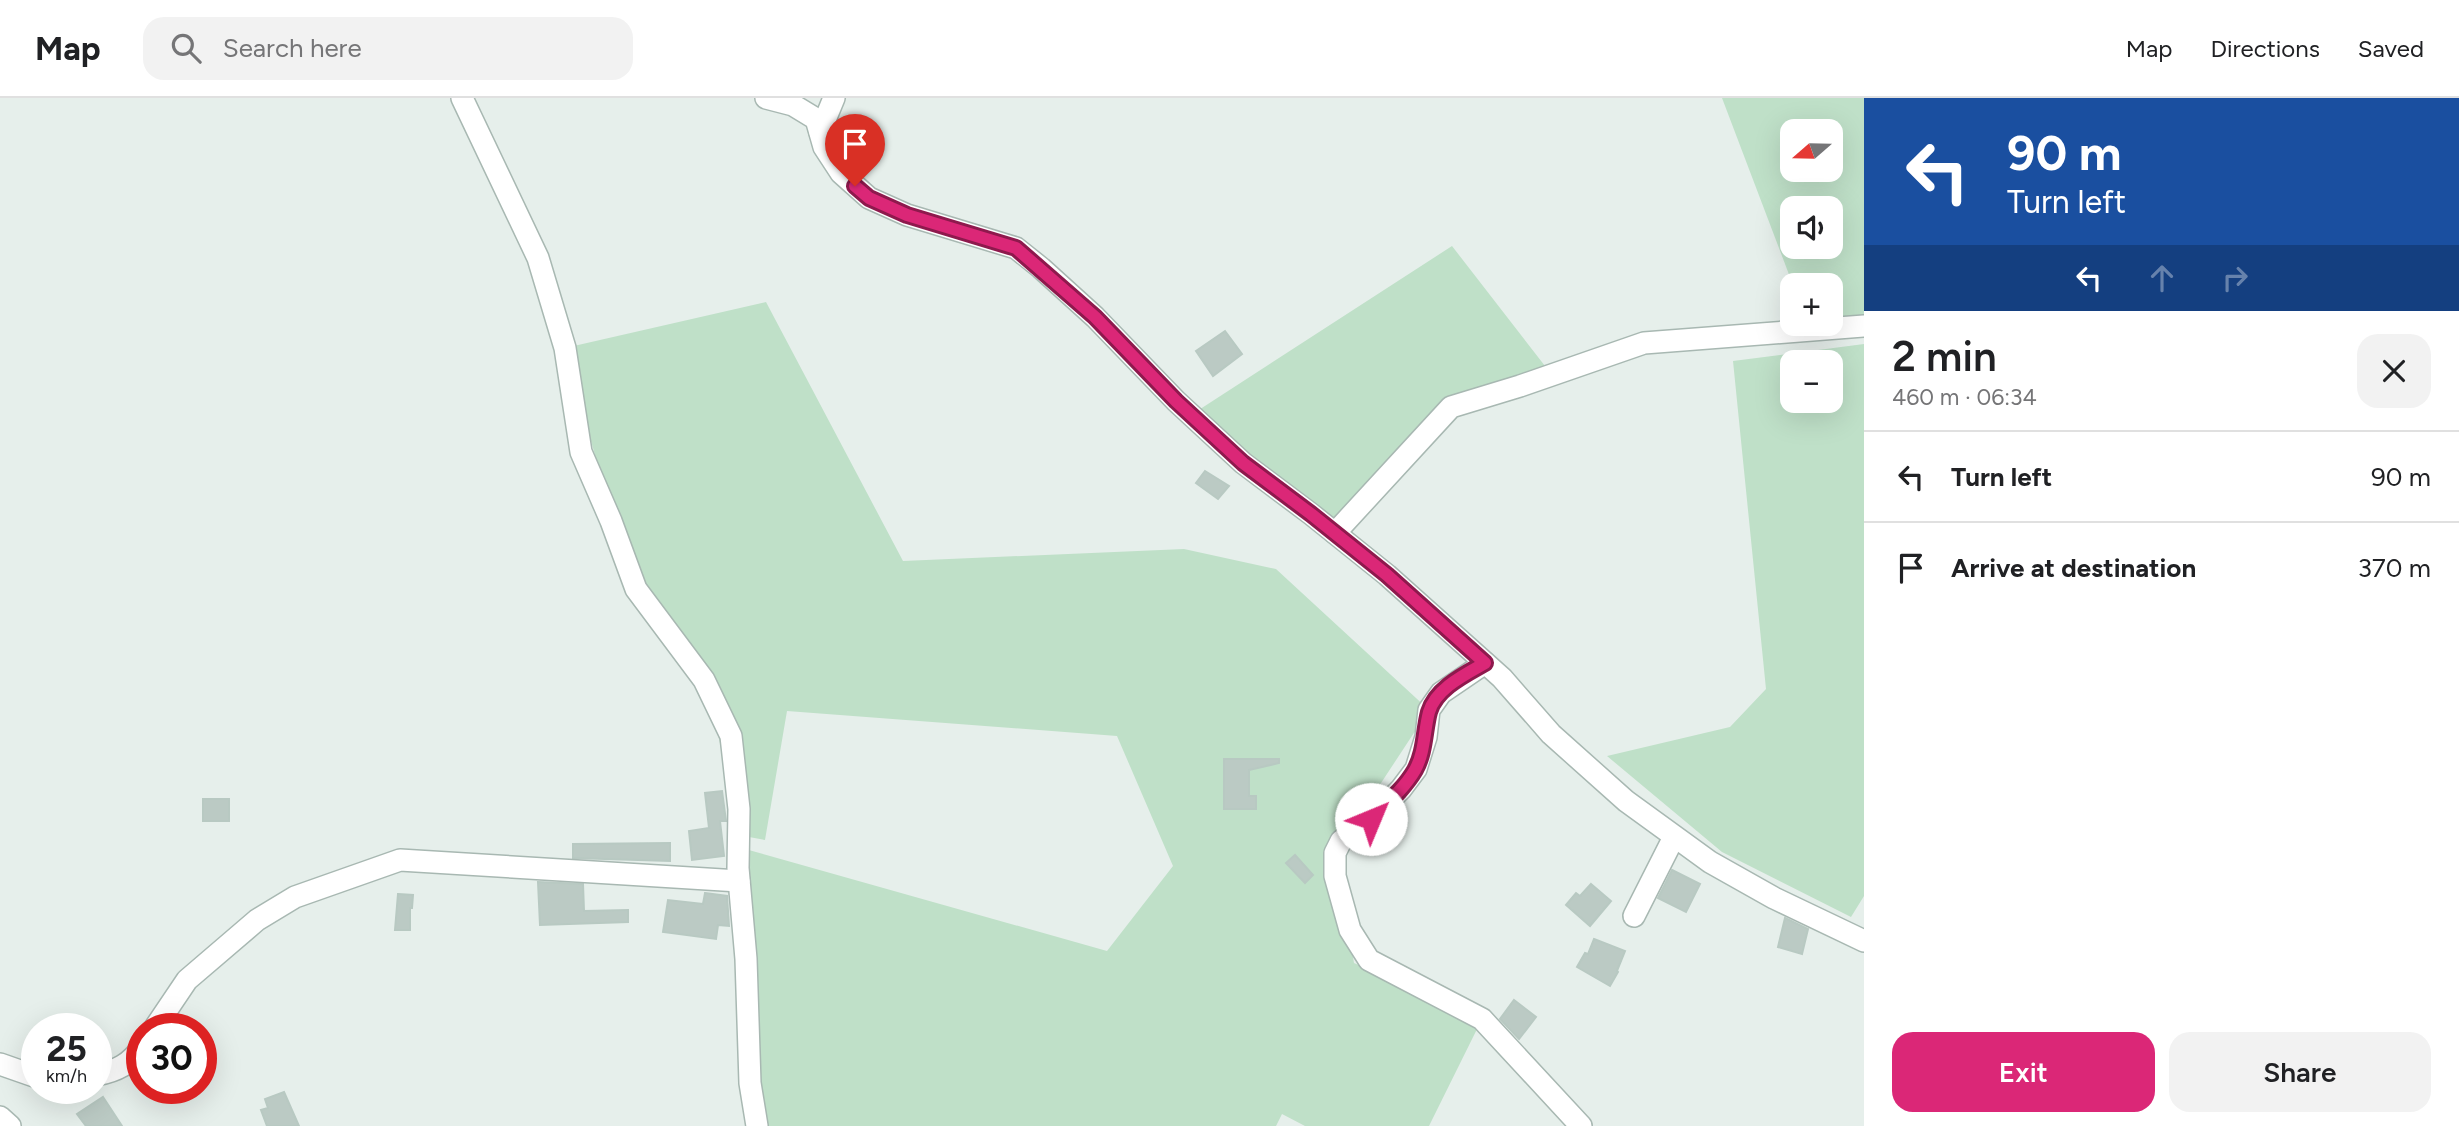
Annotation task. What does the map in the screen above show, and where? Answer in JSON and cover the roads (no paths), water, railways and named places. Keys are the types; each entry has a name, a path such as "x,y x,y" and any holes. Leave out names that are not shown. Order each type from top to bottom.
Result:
{"street":[{"path":"461,98 538,258 565,348 581,452 611,521 636,589 704,680 731,736 739,809 739,881 746,959 750,1083 757,1126"},
{"path":"766,98 793,105 816,119 824,147 841,173 869,198 907,215 1016,248 1095,317 1176,401 1243,463 1387,575 1502,678 1551,734 1626,801 1710,862 1774,898 1864,941"},
{"path":"820,132 834,98"},
{"path":"1335,533 1451,407 1644,343 1864,326"},
{"path":"1485,663 1441,692 1429,710 1426,737 1416,769 1401,789 1371,819 1341,841 1335,853 1335,876 1350,930 1369,960 1482,1019 1581,1126"},
{"path":"1634,916 1674,837"},
{"path":"165,1013 187,980 257,920 295,897 400,860 739,881"},
{"path":"0,1064 21,1071"},
{"path":"0,1117 10,1126"}]}
